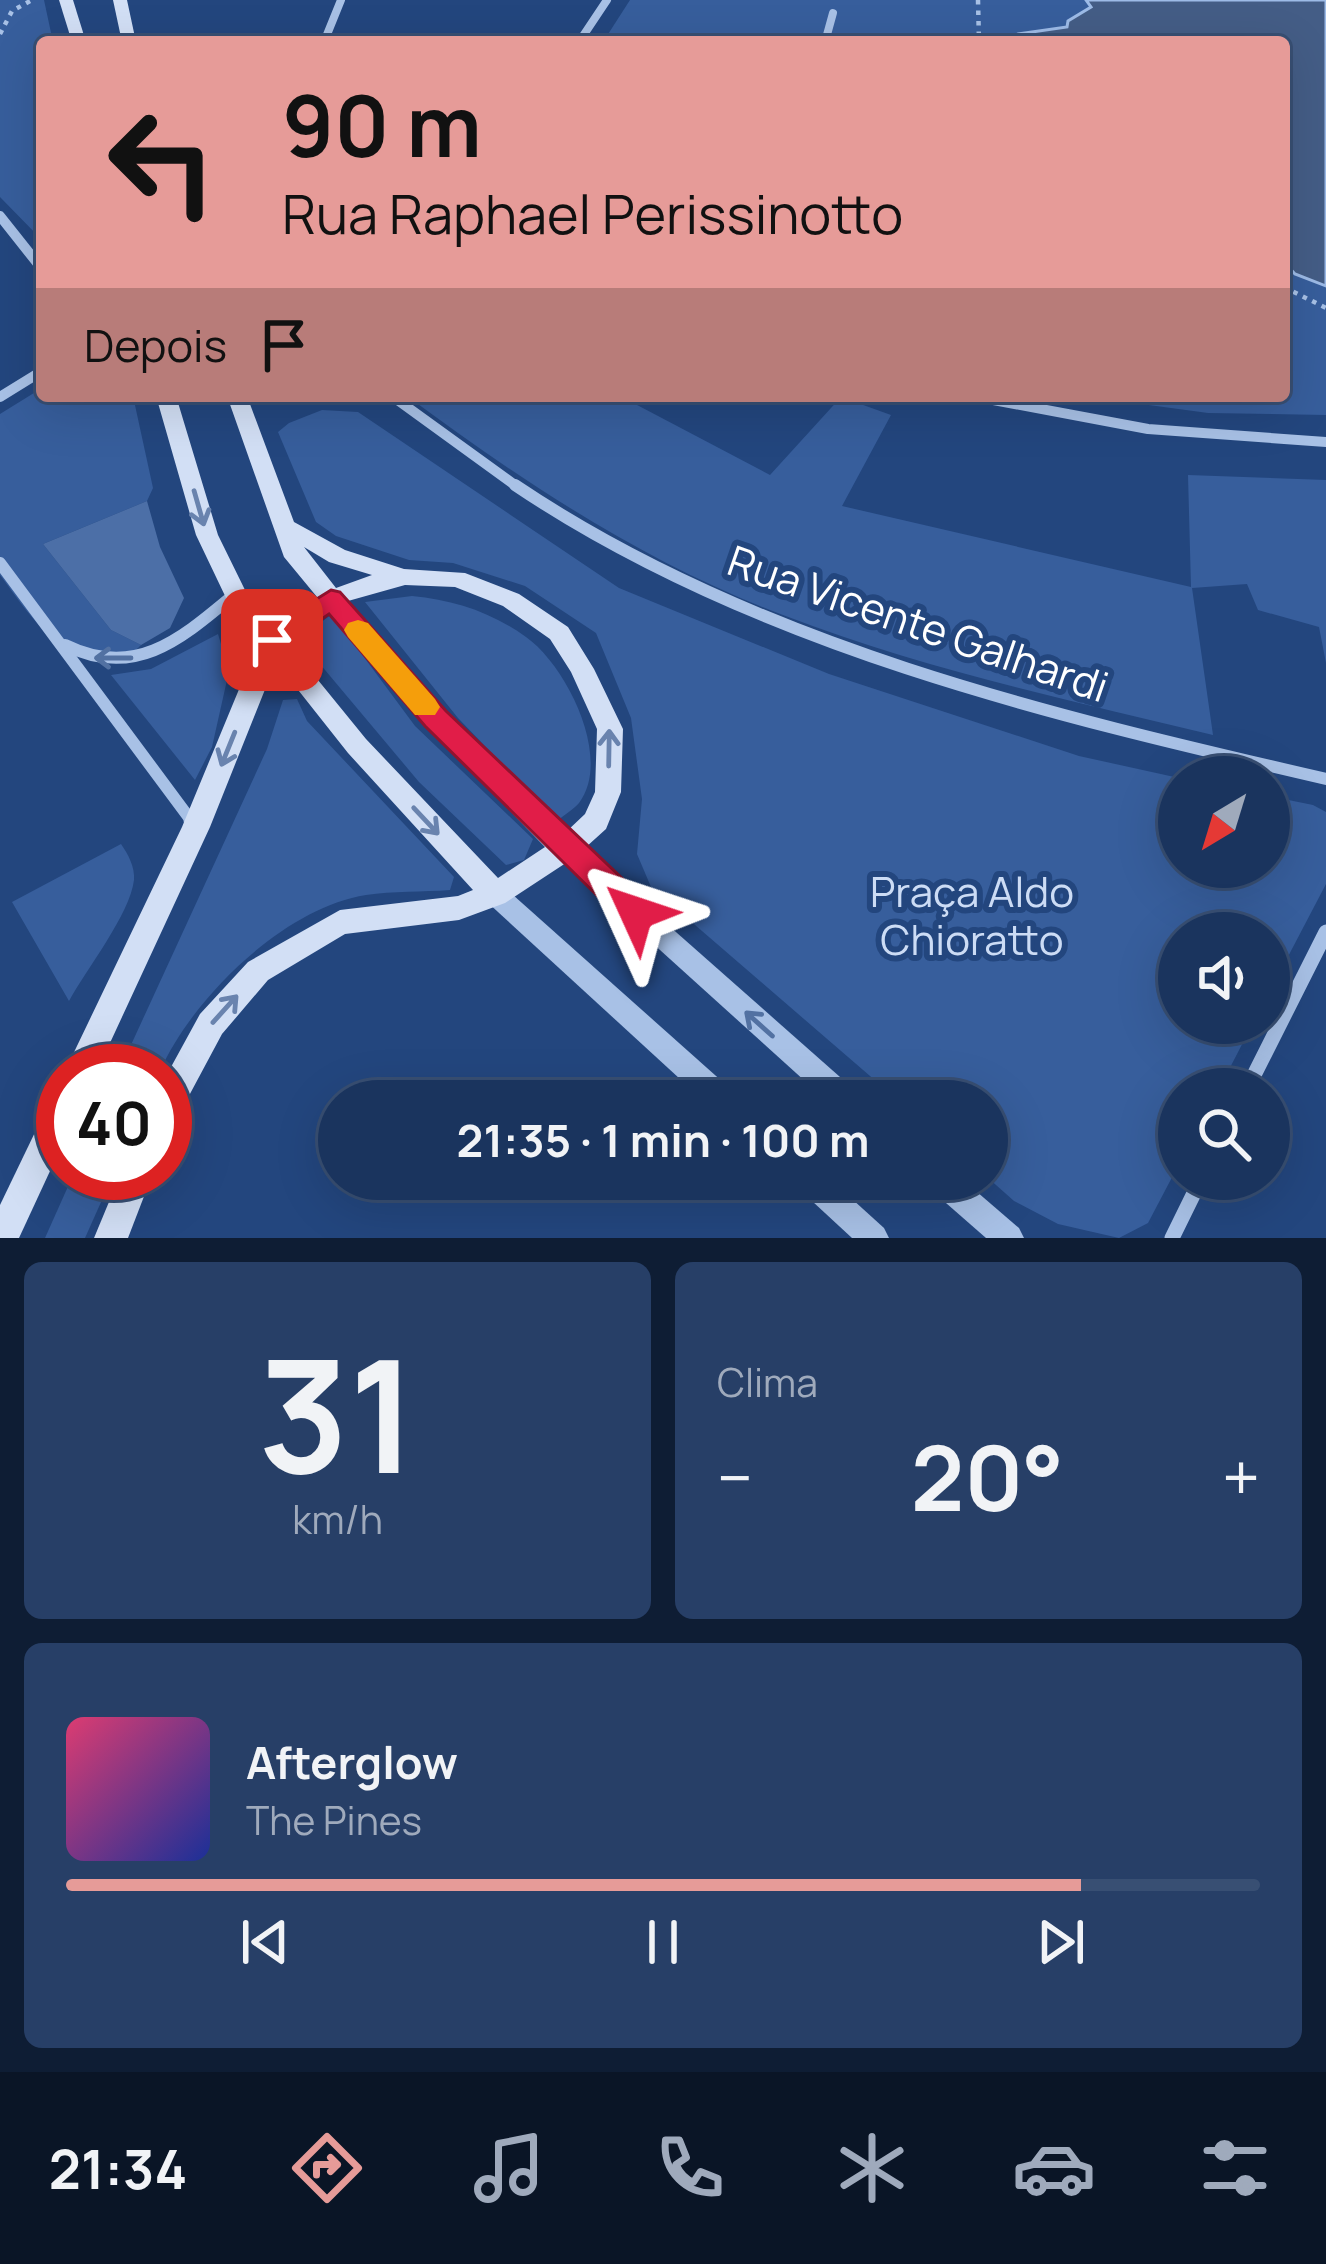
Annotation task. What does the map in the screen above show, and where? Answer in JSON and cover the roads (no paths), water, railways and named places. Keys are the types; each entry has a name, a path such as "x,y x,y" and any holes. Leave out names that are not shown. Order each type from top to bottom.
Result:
{"main road":[{"path":"66,0 78,36"},
{"path":"120,0 128,36"},
{"path":"168,402 207,535 235,594 357,746 495,894"},
{"path":"239,402 296,557 435,718 565,849"},
{"path":"192,1059 211,1024 258,971 340,922 459,908 495,894 565,849 596,821 608,792 610,729 559,633 511,600 457,579 405,577 337,556 284,526"},
{"path":"94,1044 196,827 272,640 331,599 405,577"},
{"path":"2,1238 36,1166"},
{"path":"111,1238 126,1200"}],"street":[{"path":"326,36 341,0"},
{"path":"583,36 607,0"},
{"path":"827,36 833,13"},
{"path":"0,216 36,261"},
{"path":"0,397 36,375"},
{"name":"Rua Vicente Galhardi","path":"400,402 484,466 579,525 810,631 1028,704 1326,779"},
{"path":"997,402 1066,419 1208,439 1326,442"},
{"path":"0,563 196,827"},
{"path":"59,641 103,660 121,661 157,652 235,594"},
{"path":"565,849 824,1080"},
{"path":"495,894 701,1080"},
{"path":"1258,1068 1326,932"},
{"path":"832,1200 874,1238"},
{"path":"965,1200 1010,1238"},
{"path":"1172,1238 1191,1200"}],"park label":[{"name":"Praça Aldo Chioratto","path":"972,916"}]}
